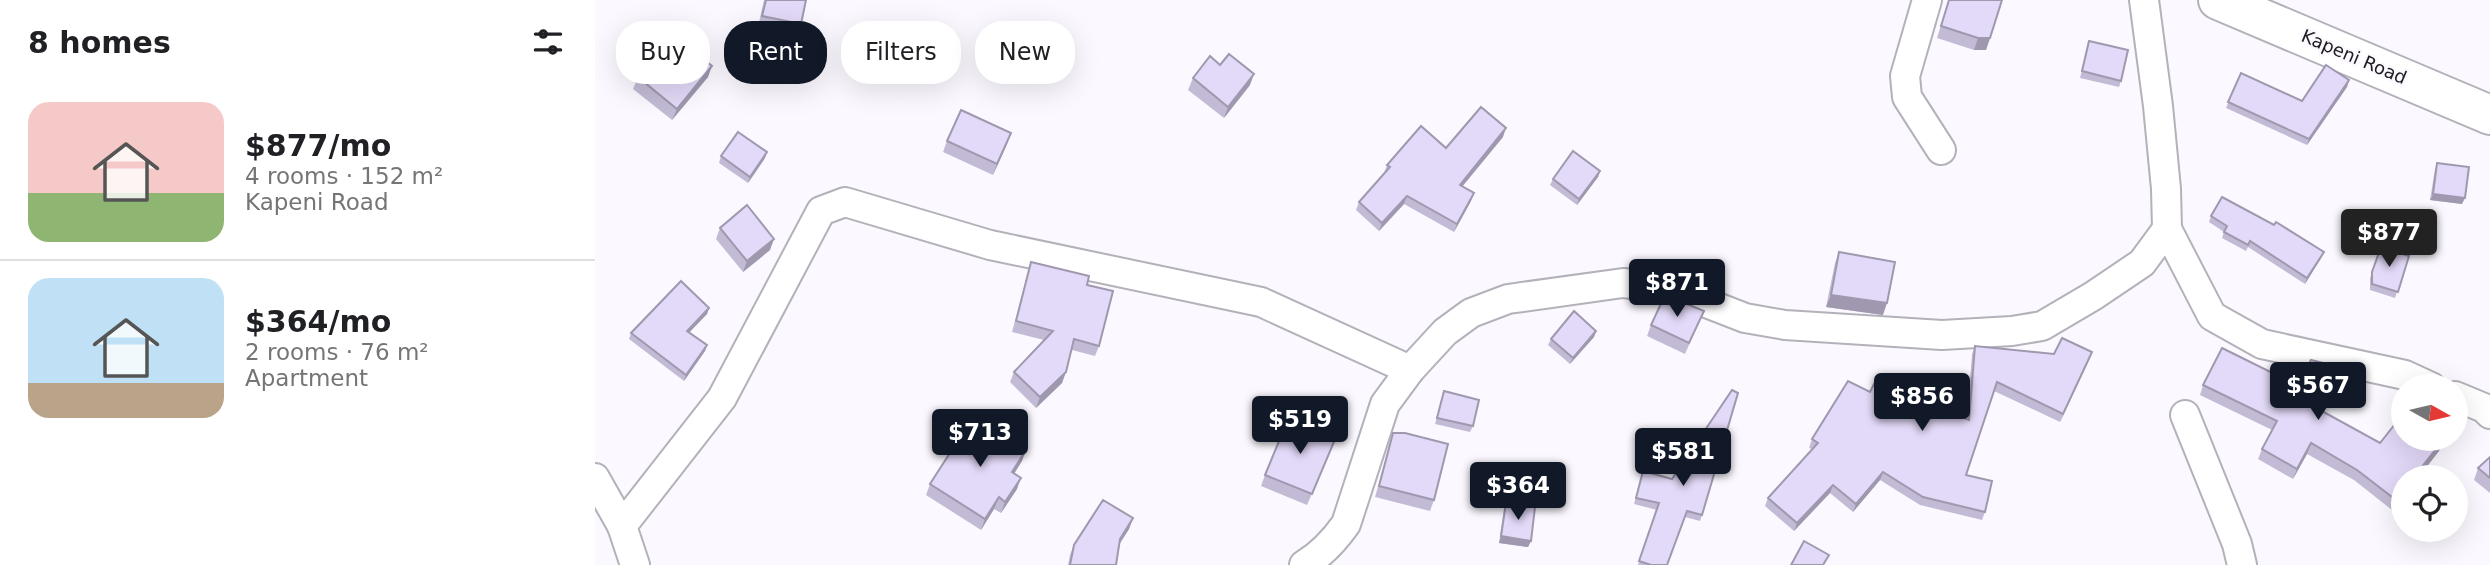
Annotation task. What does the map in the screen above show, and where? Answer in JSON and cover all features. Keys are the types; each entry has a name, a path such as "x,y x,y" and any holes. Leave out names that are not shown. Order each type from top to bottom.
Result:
{"main road":[{"name":"Kapeni Road","path":"2218,0 2490,115"}],"street":[{"path":"1927,0 1905,76 1907,97 1941,150"},
{"path":"2144,0 2162,148 2167,229 2212,316 2262,344 2400,374"},
{"path":"622,526 722,398 821,211 845,202 991,245 1261,302 1410,370"},
{"path":"1304,565 1319,556 1346,524 1385,404 1410,370 1445,332 1471,313 1508,299 1623,283 1650,286 1691,297 1745,318 1785,325 1942,335 2012,331 2042,326 2067,313 2141,263 2167,229"},
{"path":"2468,401 2484,408 2490,414"},
{"path":"2185,415 2237,544 2242,565"},
{"path":"595,478 622,526 635,565"}],"building":[{"path":"766,0 806,0 802,21 762,16"},
{"path":"1949,0 2002,0 1990,38 1978,38 1941,26"},
{"path":"2089,41 2128,50 2121,81 2082,71"},
{"path":"1229,54 1254,74 1228,107 1193,78 1210,56 1220,65"},
{"path":"2326,65 2349,80 2309,139 2228,102 2241,73 2302,101"},
{"path":"647,84 697,84 677,109"},
{"path":"1481,107 1506,128 1460,185 1474,193 1457,224 1407,196 1382,223 1359,202 1421,126 1446,148"},
{"path":"961,110 1011,133 997,164 947,141"},
{"path":"738,132 767,152 750,177 721,156"},
{"path":"1573,151 1600,171 1579,199 1553,179"},
{"path":"2437,163 2469,167 2465,198 2433,194"},
{"path":"2222,197 2274,225 2276,222 2324,252 2307,278 2250,241 2248,245 2224,232 2227,226 2211,216"},
{"path":"747,205 774,239 747,261 720,228"},
{"path":"2381,247 2409,256 2398,292 2372,284 2372,272"},
{"path":"1839,252 1895,262 1887,303 1831,295"},
{"path":"1031,262 1089,276 1087,285 1113,291 1099,346 1074,339 1066,372 1040,397 1014,372 1053,331 1016,321"},
{"path":"681,281 709,308 687,331 707,345 686,375 631,333"},
{"path":"1665,295 1704,311 1689,343 1651,325"},
{"path":"1574,311 1596,331 1573,358 1551,339"},
{"path":"2062,338 2092,352 2063,414 1997,382 1966,475 1992,481 1985,512 1923,497 1883,472 1856,504 1833,485 1797,523 1768,498 1818,443 1812,439 1848,381 1870,392 1875,382 1969,420 1975,346 2054,354"},
{"path":"2222,348 2297,385 2311,360 2343,368 2320,410 2380,443 2391,429 2391,452 2434,452 2423,465 2391,465 2391,496 2357,470 2311,443 2297,469 2262,449 2277,421 2203,385"},
{"path":"1732,390 1738,393 1702,515 1687,511 1667,565 1651,565 1639,561 1659,503 1636,498 1643,471 1672,479"},
{"path":"1444,391 1479,400 1473,426 1437,418"},
{"path":"973,417 1026,450 1012,472 1021,478 1005,502 999,497 985,519 930,484"},
{"path":"1289,417 1336,437 1312,494 1265,475"},
{"path":"1393,433 1405,433 1448,444 1434,500 1379,486"},
{"path":"2490,457 2490,478 2478,468"},
{"path":"1103,500 1133,518 1120,539 1116,565 1070,565 1074,545"},
{"path":"1506,503 1535,507 1531,541 1501,536"},
{"path":"1804,541 1829,555 1823,565 1791,565"}]}
